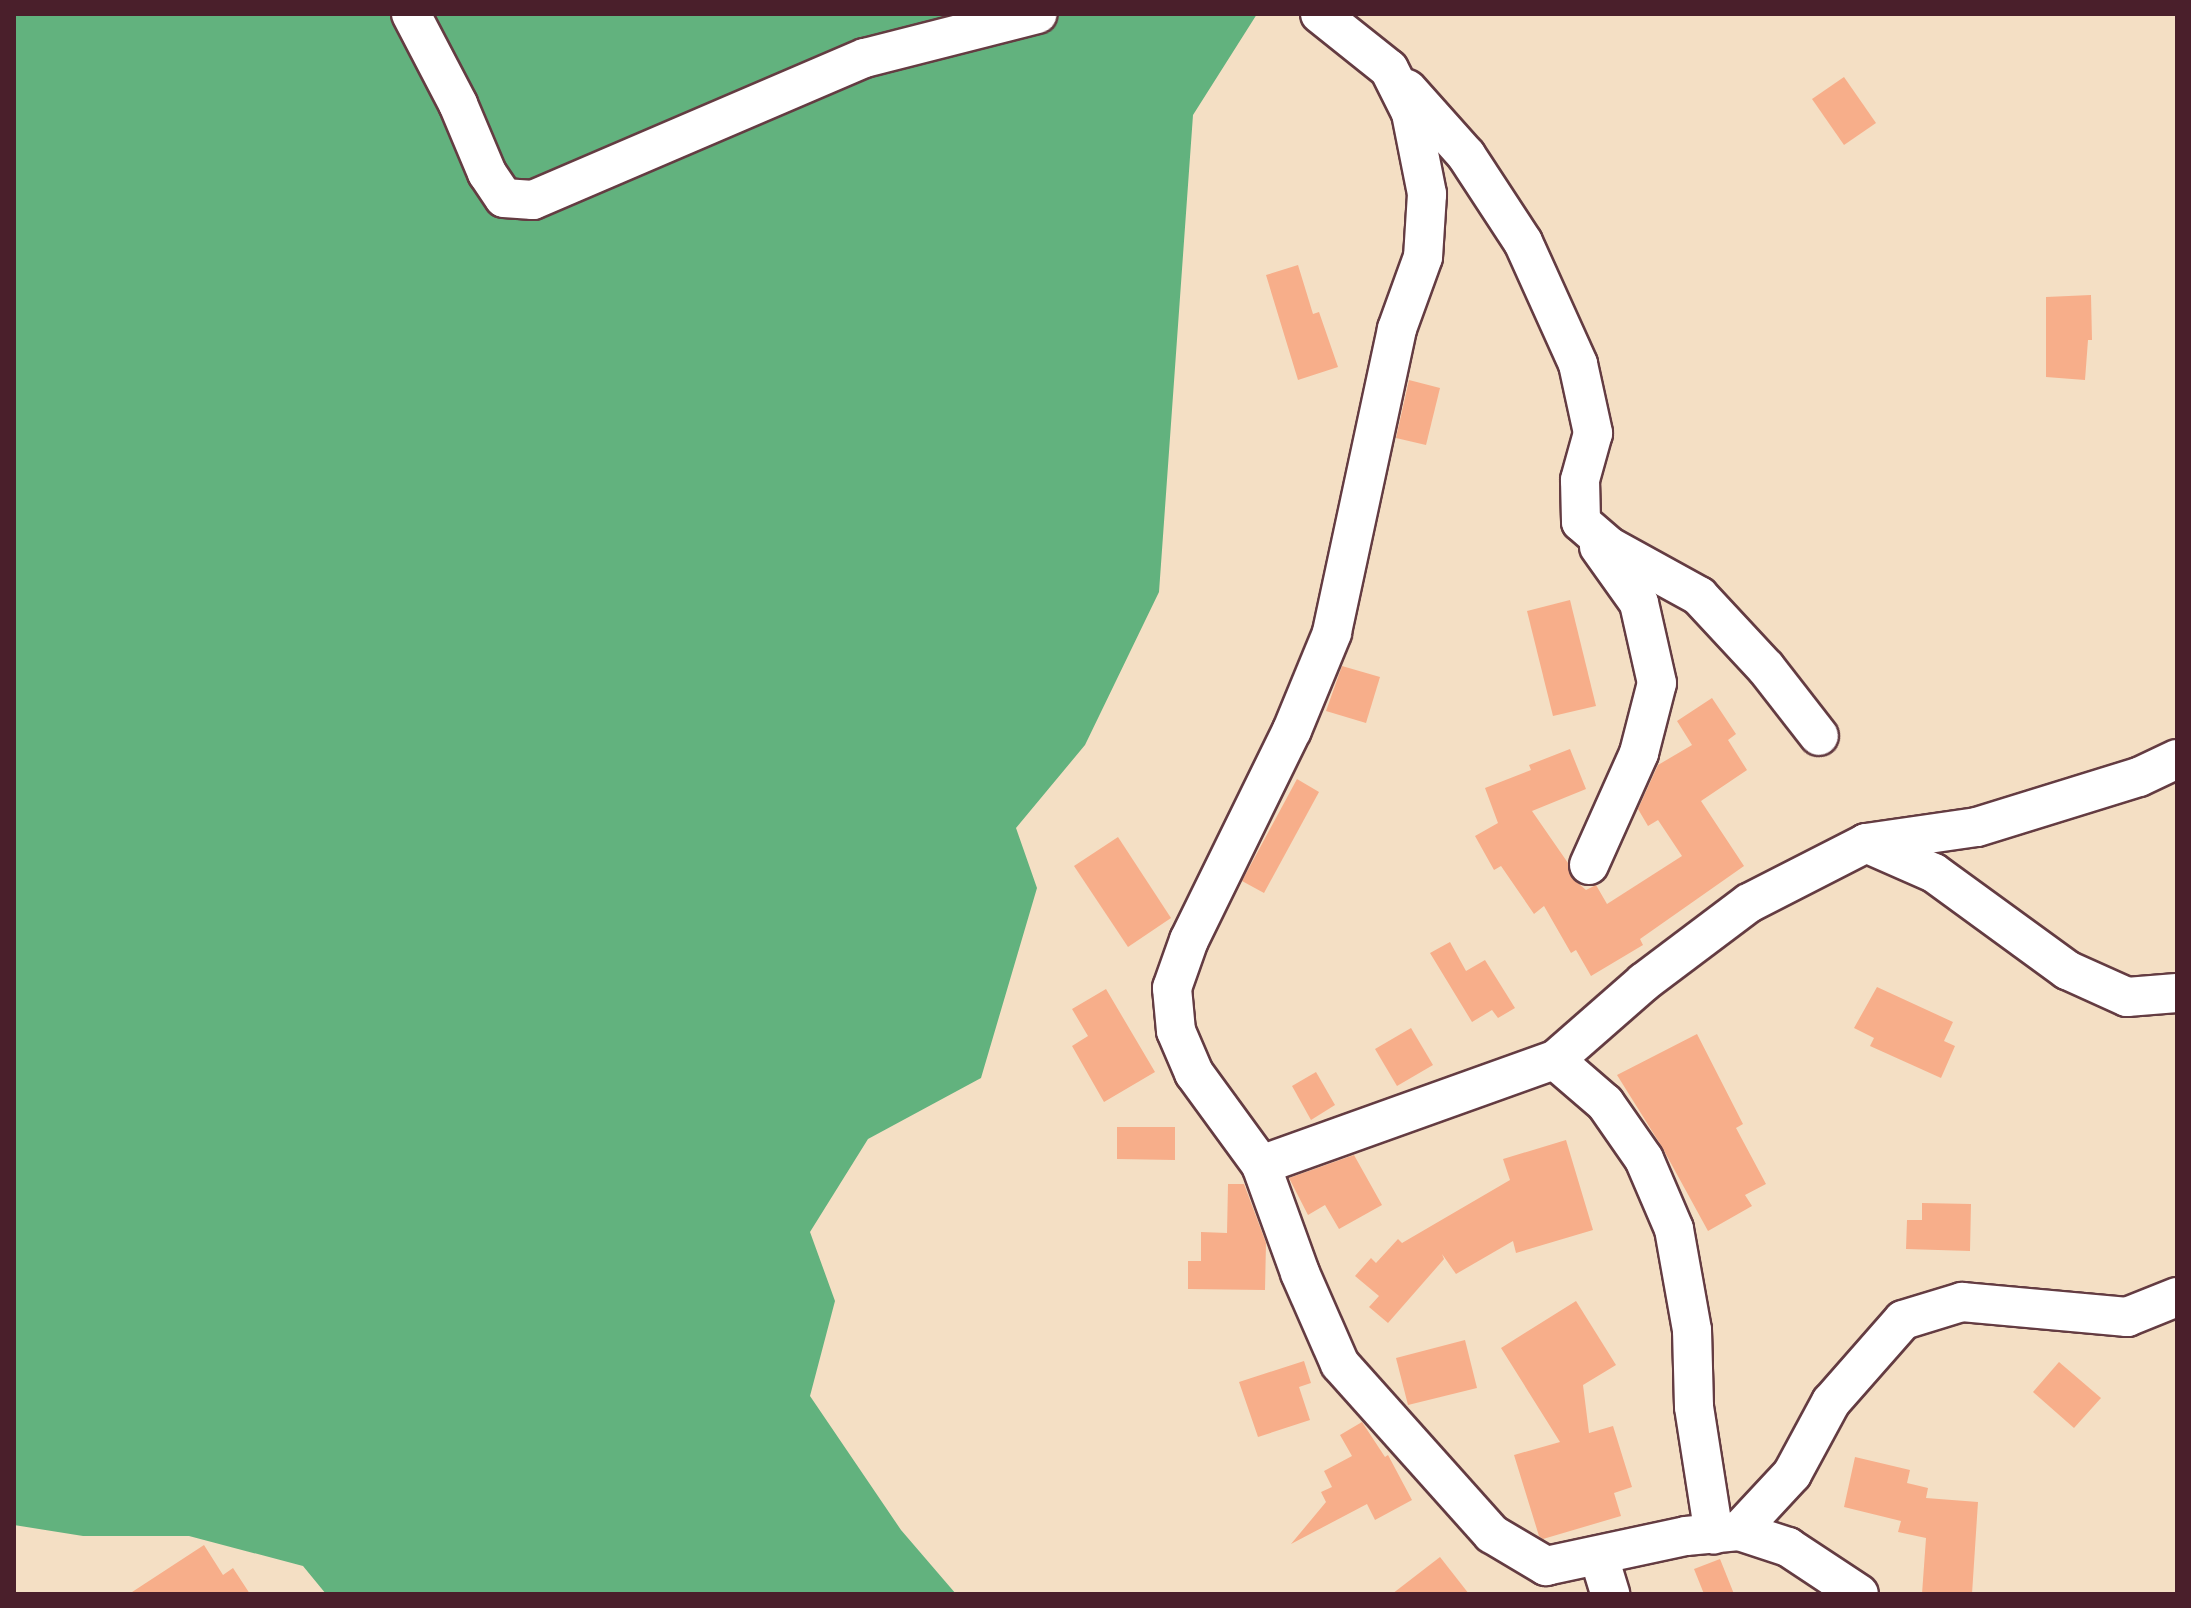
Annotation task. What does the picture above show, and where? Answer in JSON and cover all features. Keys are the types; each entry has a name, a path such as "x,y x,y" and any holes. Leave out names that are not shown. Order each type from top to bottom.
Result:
{"street":[{"path":"411,14 458,104 487,173 504,198 533,200 865,58 1037,14"},
{"path":"1320,14 1389,69 1466,155 1523,242 1578,364 1593,433 1580,480 1581,522 1639,603 1657,683 1639,753 1589,865"},
{"path":"1389,69 1411,113 1427,194 1423,257 1397,329 1332,633 1292,730 1189,940 1172,988 1176,1031 1194,1073 1261,1165 1300,1273 1340,1364 1492,1534 1546,1566 1686,1536 1726,1532 1788,1547 1859,1594"},
{"path":"1581,522 1610,547 1699,596 1766,668 1819,736"},
{"path":"1261,1165 1555,1060 1644,982 1749,903 1866,843 1977,827 2139,777 2177,759"},
{"path":"1866,843 1934,873 2067,970 2127,997 2177,993"},
{"path":"1555,1060 1605,1103 1644,1159 1674,1229 1692,1330 1694,1407 1726,1532"},
{"path":"1726,1532 1792,1474 1831,1402 1903,1320 1962,1302 2127,1317 2176,1296"},
{"path":"1599,1557 1610,1594"}],"green space":[{"path":"14,14 1257,14 1193,115 1159,592 1085,745 1016,828 1037,888 981,1078 868,1139 810,1232 835,1301 810,1396 901,1530 956,1594 326,1594 303,1566 189,1536 83,1536 14,1525"}],"building":[{"path":"1844,77 1876,123 1844,145 1812,99"},
{"path":"1298,265 1313,314 1319,312 1338,367 1298,380 1266,275"},
{"path":"2091,295 2092,340 2088,340 2085,380 2046,377 2046,297"},
{"path":"1409,380 1440,388 1426,445 1396,438"},
{"path":"1570,600 1596,706 1553,716 1527,611"},
{"path":"1342,666 1380,677 1366,723 1326,711"},
{"path":"1712,698 1736,734 1728,740 1747,770 1701,801 1744,866 1640,939 1643,945 1591,976 1576,950 1571,953 1544,906 1534,914 1501,866 1494,870 1475,836 1498,823 1485,788 1531,770 1529,765 1570,749 1586,789 1532,811 1568,863 1572,878 1586,890 1596,885 1607,904 1682,856 1658,820 1648,826 1638,809 1658,765 1692,745 1677,721"},
{"path":"1297,779 1319,792 1264,893 1242,881"},
{"path":"1118,837 1171,918 1128,947 1074,866"},
{"path":"1450,942 1466,971 1485,960 1515,1008 1498,1018 1492,1010 1472,1022 1430,953"},
{"path":"1877,987 1953,1022 1944,1041 1955,1046 1941,1078 1870,1046 1874,1038 1854,1028"},
{"path":"1106,989 1155,1072 1104,1102 1072,1046 1088,1036 1072,1009"},
{"path":"1411,1028 1433,1065 1397,1086 1375,1049"},
{"path":"1697,1034 1743,1124 1736,1128 1766,1184 1745,1195 1752,1206 1708,1231 1662,1147 1617,1075"},
{"path":"1316,1072 1335,1105 1311,1120 1292,1086"},
{"path":"1117,1127 1175,1127 1175,1160 1117,1159"},
{"path":"1566,1140 1593,1230 1516,1253 1513,1241 1456,1274 1442,1254 1444,1259 1388,1323 1369,1307 1379,1296 1355,1276 1371,1258 1376,1263 1398,1239 1402,1243 1510,1180 1503,1159"},
{"path":"1354,1155 1382,1205 1339,1229 1325,1205 1308,1215 1289,1178"},
{"path":"1228,1184 1244,1184 1266,1243 1265,1290 1188,1289 1188,1261 1201,1261 1201,1232 1227,1233"},
{"path":"1922,1203 1971,1204 1970,1251 1906,1249 1907,1220 1922,1220"},
{"path":"1576,1301 1616,1365 1583,1385 1589,1433 1613,1426 1632,1487 1614,1493 1621,1516 1543,1539 1539,1536 1514,1455 1560,1442 1501,1348"},
{"path":"1465,1340 1477,1388 1408,1405 1396,1358"},
{"path":"1304,1361 1311,1383 1299,1387 1310,1420 1258,1437 1239,1382"},
{"path":"2059,1362 2101,1398 2074,1428 2033,1392"},
{"path":"1362,1422 1385,1457 1388,1455 1412,1500 1375,1520 1367,1504 1291,1544 1326,1502 1321,1492 1332,1487 1324,1471 1352,1456 1340,1435"},
{"path":"1855,1457 1910,1470 1907,1483 1928,1488 1926,1498 1978,1502 1972,1594 1922,1594 1926,1538 1898,1532 1901,1521 1844,1507"},
{"path":"204,1545 223,1575 233,1568 250,1594 129,1594"},
{"path":"1440,1557 1469,1594 1392,1594"},
{"path":"1720,1559 1734,1594 1704,1594 1694,1569"}]}
